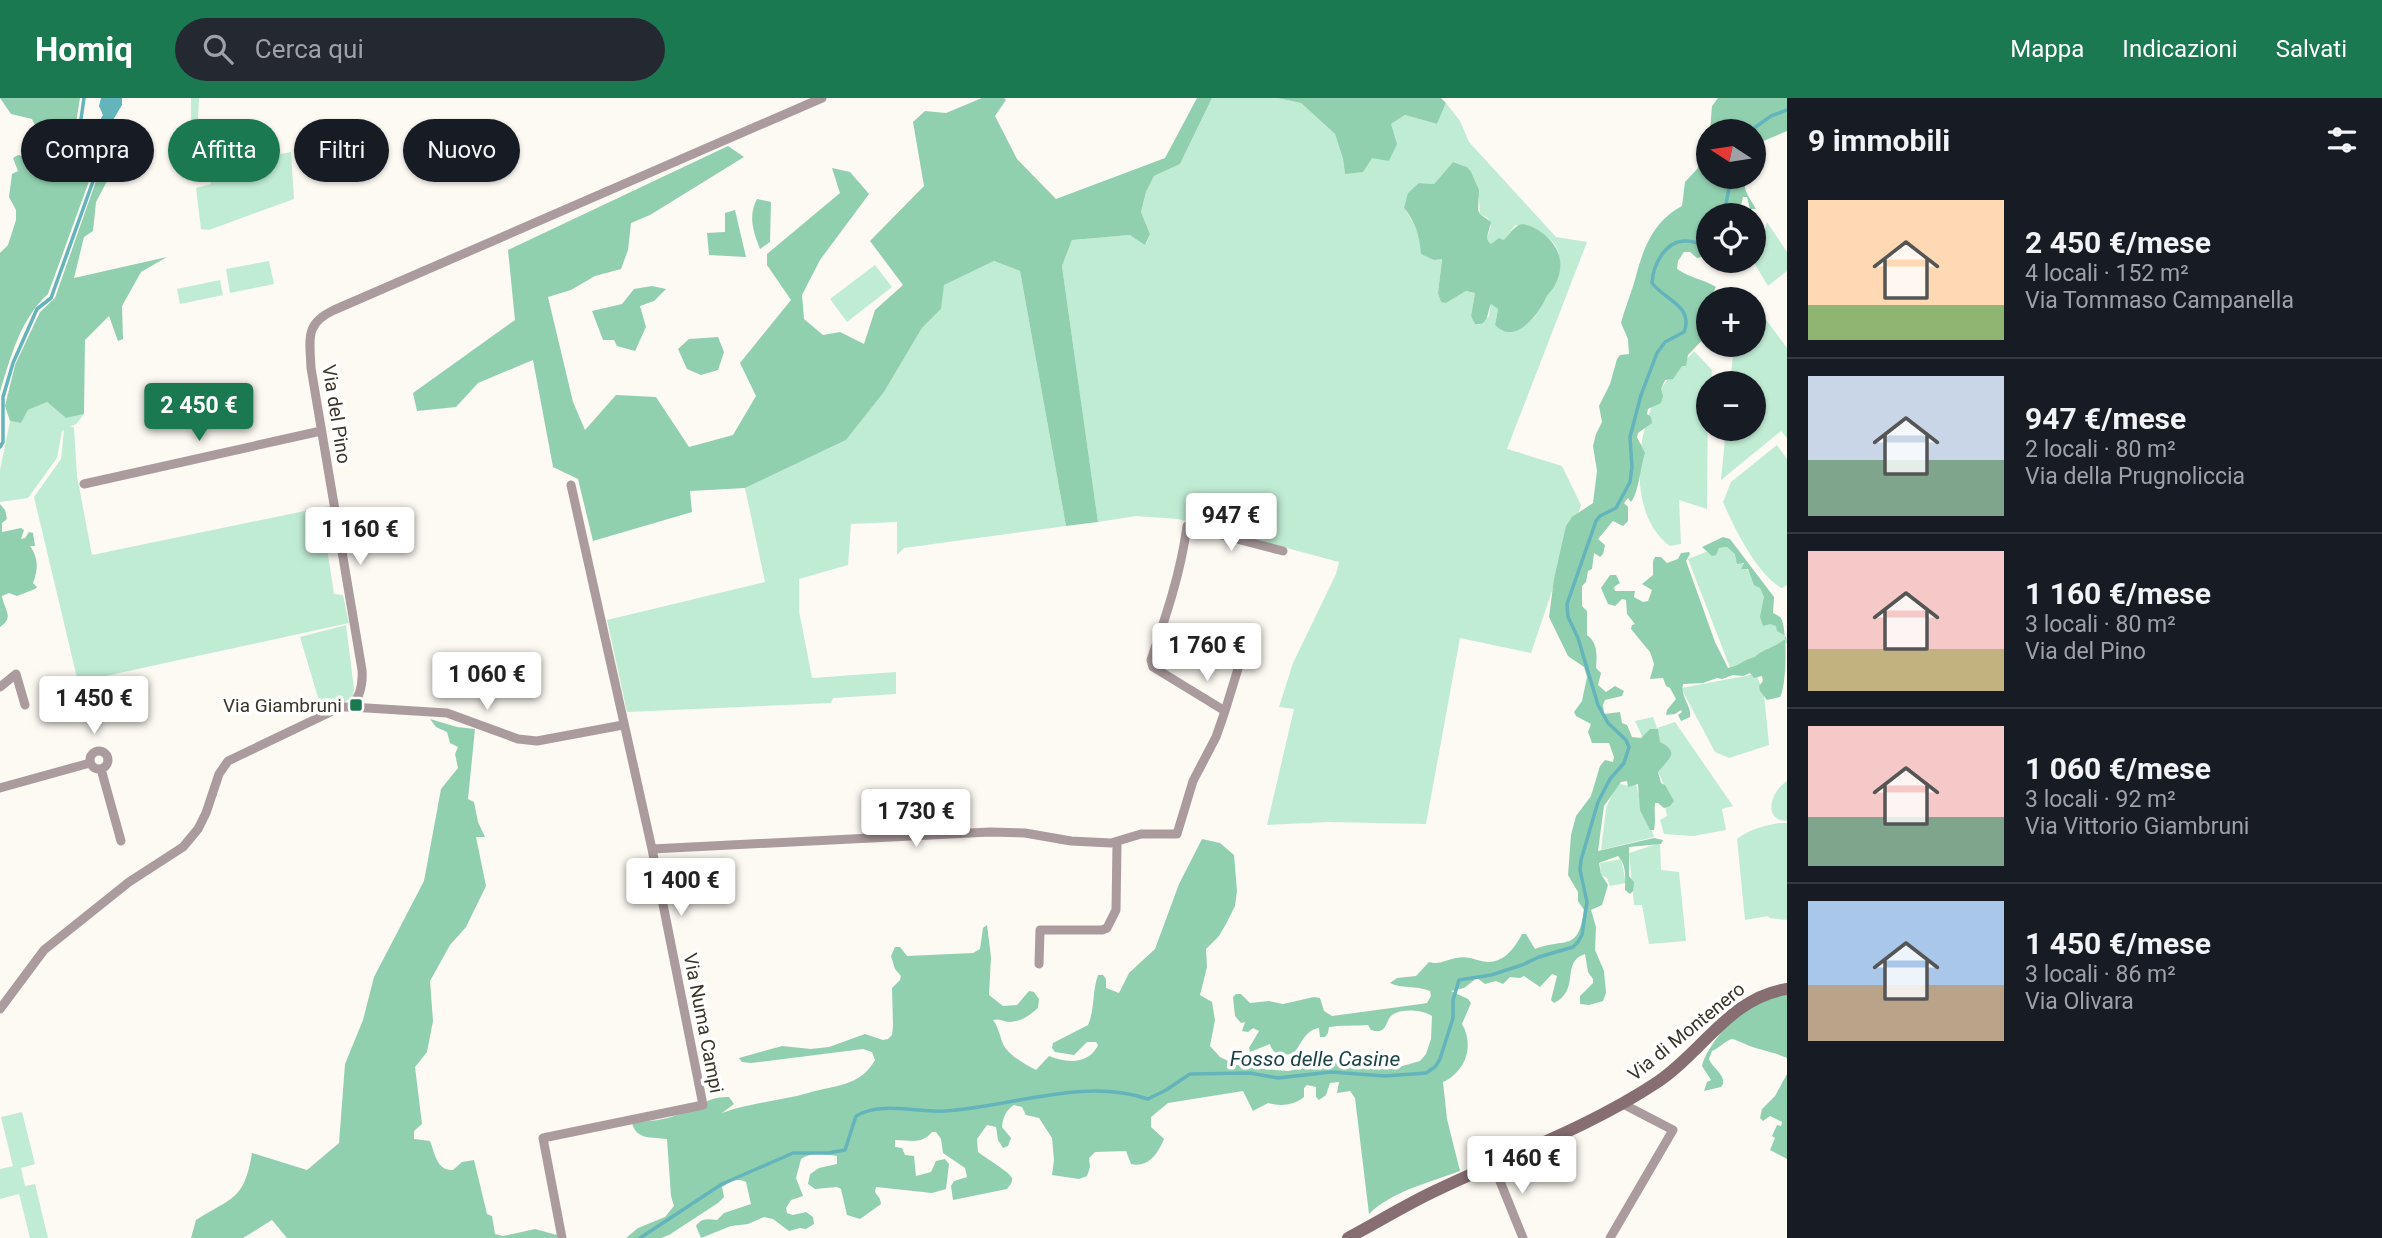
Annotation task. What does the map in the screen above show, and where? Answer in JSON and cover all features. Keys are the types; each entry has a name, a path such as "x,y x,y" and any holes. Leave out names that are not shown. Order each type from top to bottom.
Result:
{"street":[{"name":"Via del Pino","path":"351,707 357,701 363,684 362,670 311,368 311,328 316,320 822,98"},
{"path":"84,484 321,431"},
{"name":"Via Numa Campi","path":"562,1238 543,1138 703,1105 652,849 570,485"},
{"path":"1225,711 1153,667 1152,660 1170,602 1187,526 1283,551"},
{"path":"652,849 990,832 1117,843 1141,834 1177,834 1194,781 1216,737 1241,660"},
{"path":"0,687 16,674 25,705"},
{"path":"0,1009 44,950 129,883 183,847 198,829 219,774 228,761 341,707 447,713 518,739 537,741 623,725"},
{"path":"90,762 93,753 103,752 108,761 101,769"},
{"path":"90,762 101,769"},
{"path":"1,787 90,762"},
{"path":"101,769 121,841"},
{"path":"1039,964 1040,930 1107,928 1116,910 1117,843"},
{"name":"Via di Montenero","path":"1348,1238 1436,1191 1623,1104 1686,1061 1738,1008 1758,996 1787,989"},
{"path":"1610,1238 1674,1130 1623,1104"},
{"path":"1493,1164 1523,1238"}],"green space":[{"path":"0,98 80,98 77,119 32,119 11,114"},
{"path":"191,98 199,98 198,119 191,119"},
{"path":"982,98 1006,100 995,116 1017,159 1056,199 1165,158 1197,98 1212,98 1180,164 1154,176 1146,192 1141,212 1150,234 1145,245 1130,235 1072,240 1062,266 1098,522 1066,526 1020,271 994,261 944,285 941,309 922,328 884,392 846,440 745,488 690,491 692,512 593,541 578,479 553,467 533,360 478,383 456,407 417,411 413,393 515,320 508,250 728,146 744,157 650,215 631,223 628,250 621,269 595,276 571,290 548,297 573,402 585,430 616,395 656,397 689,447 733,435 756,396 740,363 791,300 767,265 767,254 840,193 832,168 850,172 869,194 820,260 802,295 804,319 823,335 840,332 864,344 875,310 903,285 870,241 924,186 913,122 925,111 946,113"},
{"path":"1212,98 1277,98 1301,103 1335,134 1345,174 1391,124 1405,115 1437,124 1446,103 1460,121 1469,142 1556,237 1587,242 1507,449 1562,466 1581,505 1531,653 1460,638 1426,824 1328,822 1267,825 1294,709 1279,707 1293,663 1336,574 1339,562 1178,519 1136,516 1098,522 1062,266 1072,240 1130,235 1146,244 1150,234 1141,212 1146,192 1154,176 1180,164","holes":["1453,162 1467,167 1479,199 1480,214 1488,218 1491,227 1487,237 1491,244 1504,241 1515,225 1547,237 1558,250 1559,271 1554,286 1534,317 1518,328 1502,331 1495,325 1498,309 1491,303 1489,316 1479,325 1471,316 1475,293 1466,291 1446,303 1438,293 1442,258 1421,242 1404,208 1419,183 1434,184"]},
{"path":"1277,98 1441,98 1446,103 1437,124 1405,115 1391,124 1397,144 1389,161 1372,158 1363,172 1345,174 1335,134 1301,103"},
{"path":"1718,98 1787,98 1787,131 1766,140 1766,119 1711,119 1712,106"},
{"path":"291,152 294,199 209,230 201,229 196,188 211,182 280,182 280,154"},
{"path":"21,156 21,182 89,182 48,294 24,327 12,352 0,392 0,253 8,245 16,220 16,210 9,197 12,174 18,171 13,158"},
{"path":"1453,162 1467,167 1471,172 1479,190 1478,210 1491,222 1487,237 1491,244 1499,238 1504,240 1522,224 1545,235 1558,254 1560,269 1554,287 1532,320 1518,330 1503,331 1495,325 1498,309 1491,304 1485,321 1475,324 1471,316 1475,293 1466,291 1446,303 1441,302 1438,293 1442,259 1434,260 1421,254 1416,230 1404,208 1408,193 1419,183 1434,184"},
{"path":"1696,170 1696,189 1746,189 1752,203 1748,203 1747,197 1743,197 1742,203 1696,203 1696,257 1690,252 1684,252 1678,261 1677,269 1716,287 1696,287 1696,347 1688,355 1686,366 1682,366 1673,379 1665,380 1661,389 1661,403 1648,409 1647,414 1652,423 1638,433 1637,437 1645,453 1638,486 1631,502 1628,498 1624,503 1628,507 1628,521 1623,526 1613,521 1598,539 1605,545 1603,554 1600,557 1594,553 1592,569 1588,571 1586,582 1582,586 1582,606 1587,611 1587,635 1595,646 1596,668 1601,673 1598,685 1606,692 1615,686 1624,691 1622,696 1605,700 1604,714 1620,712 1622,723 1627,725 1632,737 1641,738 1650,729 1658,729 1660,742 1670,750 1671,756 1658,772 1661,783 1674,801 1664,808 1655,803 1654,830 1650,830 1640,810 1638,784 1628,787 1627,781 1621,782 1604,806 1598,851 1654,838 1663,840 1661,844 1629,847 1629,876 1634,882 1630,894 1625,890 1624,868 1618,856 1599,863 1601,874 1608,885 1602,905 1591,910 1596,927 1595,950 1604,971 1606,993 1603,1001 1589,1005 1580,1004 1580,996 1593,983 1585,954 1573,963 1567,991 1554,1003 1551,1000 1557,976 1552,974 1540,987 1524,976 1510,977 1503,984 1496,981 1485,984 1477,978 1464,988 1451,991 1471,1003 1462,1024 1468,1041 1466,1057 1457,1072 1443,1082 1447,1119 1460,1171 1400,1193 1369,1214 1355,1098 1350,1091 1337,1093 1339,1082 1330,1083 1326,1095 1319,1100 1316,1097 1316,1087 1307,1085 1304,1088 1304,1097 1296,1102 1282,1105 1268,1103 1253,1111 1243,1091 1168,1103 1151,1117 1151,1127 1164,1139 1148,1162 1131,1164 1126,1151 1095,1152 1089,1158 1087,1176 1079,1179 1052,1175 1052,1138 1039,1118 1026,1115 1022,1107 1014,1105 1002,1123 1011,1138 1008,1146 1003,1148 998,1140 996,1127 987,1125 977,1139 978,1152 1012,1178 1007,1189 953,1200 951,1186 954,1181 967,1177 965,1168 943,1153 941,1139 936,1132 932,1132 920,1140 895,1140 895,1147 902,1148 905,1155 914,1156 916,1176 931,1172 936,1161 945,1159 949,1164 946,1189 932,1193 876,1187 875,1192 881,1204 860,1219 847,1215 841,1189 815,1189 808,1184 810,1174 819,1168 837,1164 837,1156 814,1154 801,1159 796,1178 803,1196 791,1200 786,1208 787,1213 793,1215 806,1212 813,1217 814,1224 806,1229 789,1231 773,1219 764,1217 701,1238 696,1226 700,1222 717,1220 724,1213 751,1204 746,1182 737,1180 722,1187 724,1197 718,1203 669,1235 661,1238 626,1238 638,1228 665,1217 674,1206 667,1139 641,1135 632,1123 666,1118 706,1101 729,1097 734,1104 722,1113 837,1086 862,1075 875,1060 872,1052 863,1049 751,1063 742,1062 739,1058 782,1046 811,1049 829,1047 865,1034 888,1039 892,1035 893,1026 892,988 901,976 895,969 891,956 895,947 900,947 907,956 973,953 980,949 983,928 987,925 991,957 989,995 1003,1006 1017,1005 1029,991 1034,992 1039,999 1038,1008 1022,1019 1011,1022 993,1020 1007,1050 1036,1070 1049,1056 1077,1061 1089,1056 1098,1045 1096,1042 1087,1042 1074,1055 1055,1052 1053,1043 1088,1025 1098,975 1103,975 1106,979 1106,988 1119,993 1129,973 1155,949 1179,884 1202,839 1220,843 1234,855 1237,891 1235,906 1219,936 1206,949 1207,967 1200,995 1212,1002 1215,1020 1210,1046 1220,1057 1236,1065 1288,1071 1329,1062 1392,1069 1420,1061 1426,1054 1431,1039 1432,1016 1418,1011 1401,1011 1392,1015 1381,1031 1371,1030 1368,1025 1333,1026 1329,1027 1325,1037 1320,1037 1319,1028 1307,1034 1294,1053 1279,1054 1270,1044 1250,1052 1249,1048 1259,1031 1253,1028 1248,1032 1242,1031 1245,1022 1241,1023 1235,1016 1233,997 1236,994 1241,994 1250,1003 1269,1001 1283,1004 1320,998 1324,1011 1332,1016 1421,1004 1427,1003 1431,996 1430,991 1390,983 1397,978 1416,976 1429,962 1439,963 1461,957 1485,962 1495,961 1509,953 1522,934 1526,934 1535,949 1574,938 1584,910 1568,875 1571,835 1576,816 1591,796 1600,766 1605,760 1613,762 1614,757 1609,743 1592,743 1588,732 1591,724 1576,716 1574,712 1582,701 1587,677 1584,667 1568,656 1549,617 1554,579 1566,526 1572,517 1593,503 1597,471 1593,446 1602,422 1599,406 1610,384 1617,359 1620,355 1629,354 1628,339 1621,323 1643,255 1657,227 1682,206 1685,182"},
{"path":"96,182 107,182 96,202 93,231 84,237 74,278 167,257 141,272 122,306 123,339 118,341 109,316 85,340 84,414 66,418 47,402 28,410 21,423 10,421 5,406 15,365 40,312 55,298"},
{"path":"757,199 771,202 770,242 760,249 752,224"},
{"path":"735,210 746,257 709,255 707,233 725,232 725,213"},
{"path":"1767,222 1787,252 1787,271 1768,286 1760,273 1766,273"},
{"path":"269,261 274,284 230,293 226,269"},
{"path":"994,261 1020,271 1066,526 904,548 897,555 897,522 851,524 848,565 799,579 799,611 812,678 896,672 896,694 833,698 831,703 627,712 607,620 765,582 745,488 846,440 884,392 922,328 941,309 943,285"},
{"path":"875,265 892,287 847,322 830,299"},
{"path":"220,280 223,295 180,304 177,289"},
{"path":"652,286 666,289 654,301 640,306 646,327 635,351 617,346 614,340 603,340 592,311 622,304 634,289"},
{"path":"1766,320 1787,348 1787,438 1781,431 1721,480 1725,441 1766,441 1766,371 1731,371 1733,357 1766,357"},
{"path":"718,337 724,352 718,370 701,375 687,369 678,349 689,339"},
{"path":"1694,351 1696,357 1700,357 1712,370 1696,371 1696,441 1708,441 1707,509 1679,500 1681,544 1670,546 1656,532 1647,515 1639,473 1645,429 1651,409 1671,376"},
{"path":"47,402 66,418 84,414 70,427 74,427 77,476 92,555 329,506 336,545 327,548 334,594 343,595 349,623 78,682 34,497 61,459 64,430 57,458 28,498 0,502 0,470 10,421 21,423 28,410"},
{"path":"1777,445 1787,459 1787,585 1782,588 1764,573 1756,562 1723,502 1731,482"},
{"path":"0,504 7,519 2,523 2,532 21,528 24,530 21,539 29,532 33,533 35,546 30,546 36,560 37,569 33,583 37,587 17,596 9,593 2,596 8,616 0,627"},
{"path":"1723,537 1730,539 1774,597 1773,613 1782,620 1785,636 1777,631 1776,626 1763,626 1760,617 1764,597 1760,588 1754,585 1748,569 1741,569 1744,563 1737,564 1735,554 1727,547 1719,548 1716,555 1712,556 1702,547"},
{"path":"1730,547 1766,594 1765,612 1787,639 1787,643 1731,670 1688,559 1716,548"},
{"path":"1689,552 1686,561 1715,642 1728,668 1755,657 1785,639 1785,671 1780,697 1767,700 1760,691 1762,676 1754,678 1750,673 1703,683 1683,684 1690,717 1681,721 1678,715 1681,710 1666,715 1676,699 1663,678 1650,679 1654,664 1650,652 1631,629 1635,624 1627,614 1626,600 1622,599 1615,606 1608,604 1601,588 1610,575 1616,575 1620,583 1614,587 1615,591 1635,591 1634,597 1643,602 1648,601 1652,590 1642,584 1653,575 1655,557 1661,557 1667,563 1678,559 1681,553"},
{"path":"346,625 353,696 322,711 300,637"},
{"path":"1756,674 1764,694 1769,745 1729,758 1715,752 1681,688"},
{"path":"1653,717 1657,728 1675,722 1733,806 1722,809 1726,830 1693,836 1664,834 1660,820 1667,816 1664,802 1670,798 1635,721"},
{"path":"430,719 475,729 468,799 474,802 478,822 485,837 476,837 486,886 466,927 450,945 430,981 433,1021 427,1052 415,1067 422,1124 414,1131 414,1139 430,1141 437,1161 448,1170 453,1170 462,1162 474,1160 487,1214 492,1216 495,1234 503,1236 535,1229 557,1235 557,1238 287,1238 272,1220 243,1238 191,1238 196,1220 227,1201 240,1189 249,1169 252,1153 307,1170 339,1143 345,1064 363,1020 374,977 424,881 441,789 458,768 455,754 458,747 450,743 447,732 436,727"},
{"path":"1634,780 1654,837 1601,850 1606,808 1617,783 1629,786"},
{"path":"1787,781 1787,821 1774,816 1772,804 1777,791"},
{"path":"1787,823 1787,920 1768,916 1745,920 1737,839 1757,828"},
{"path":"1660,843 1661,870 1679,872 1686,941 1649,944 1642,905 1634,905 1629,853"},
{"path":"1621,859 1626,883 1610,886 1607,878 1601,875 1600,863"},
{"path":"1787,994 1787,1058 1732,1039 1712,1051 1709,1059 1722,1077 1723,1084 1721,1087 1704,1091 1707,1082 1711,1080 1702,1066 1705,1057 1725,1028 1759,999"},
{"path":"1787,1074 1787,1159 1770,1150 1775,1138 1772,1136 1777,1125 1781,1126 1782,1122 1770,1116 1763,1121 1760,1118 1762,1109 1775,1096"},
{"path":"22,1112 35,1164 21,1168 25,1186 35,1184 48,1238 30,1238 19,1194 0,1199 0,1169 13,1166 1,1117"}],"water":[{"path":"101,98 122,98 122,105 114,119 101,119 103,115 99,106"}],"waterway":[{"path":"0,447 3,442 3,397 13,363 37,309 51,298 96,173 80,126 84,98"},
{"name":"Fosso delle Casine","path":"1766,120 1787,110"},
{"name":"Fosso delle Casine","path":"1726,203 1729,189"},
{"name":"Fosso delle Casine","path":"640,1238 722,1184 793,1153 845,1150 856,1116 877,1109 945,1111 1047,1095 1098,1091 1148,1099 1190,1074 1250,1073 1278,1078 1331,1072 1385,1076 1426,1073 1435,1067 1440,1059 1453,1018 1453,1000 1459,980 1491,975 1573,947 1582,935 1587,902 1580,870 1581,860 1598,802 1610,779 1624,763 1629,747 1626,740 1608,723 1598,705 1578,638 1568,617 1567,604 1596,521 1616,508 1630,482 1630,437 1641,395 1657,353 1665,342 1684,332 1686,323 1682,310 1652,283 1655,269 1661,255 1672,245 1685,241 1696,243"}],"place":[{"name":"Via Giambruni","path":"356,705"}]}
